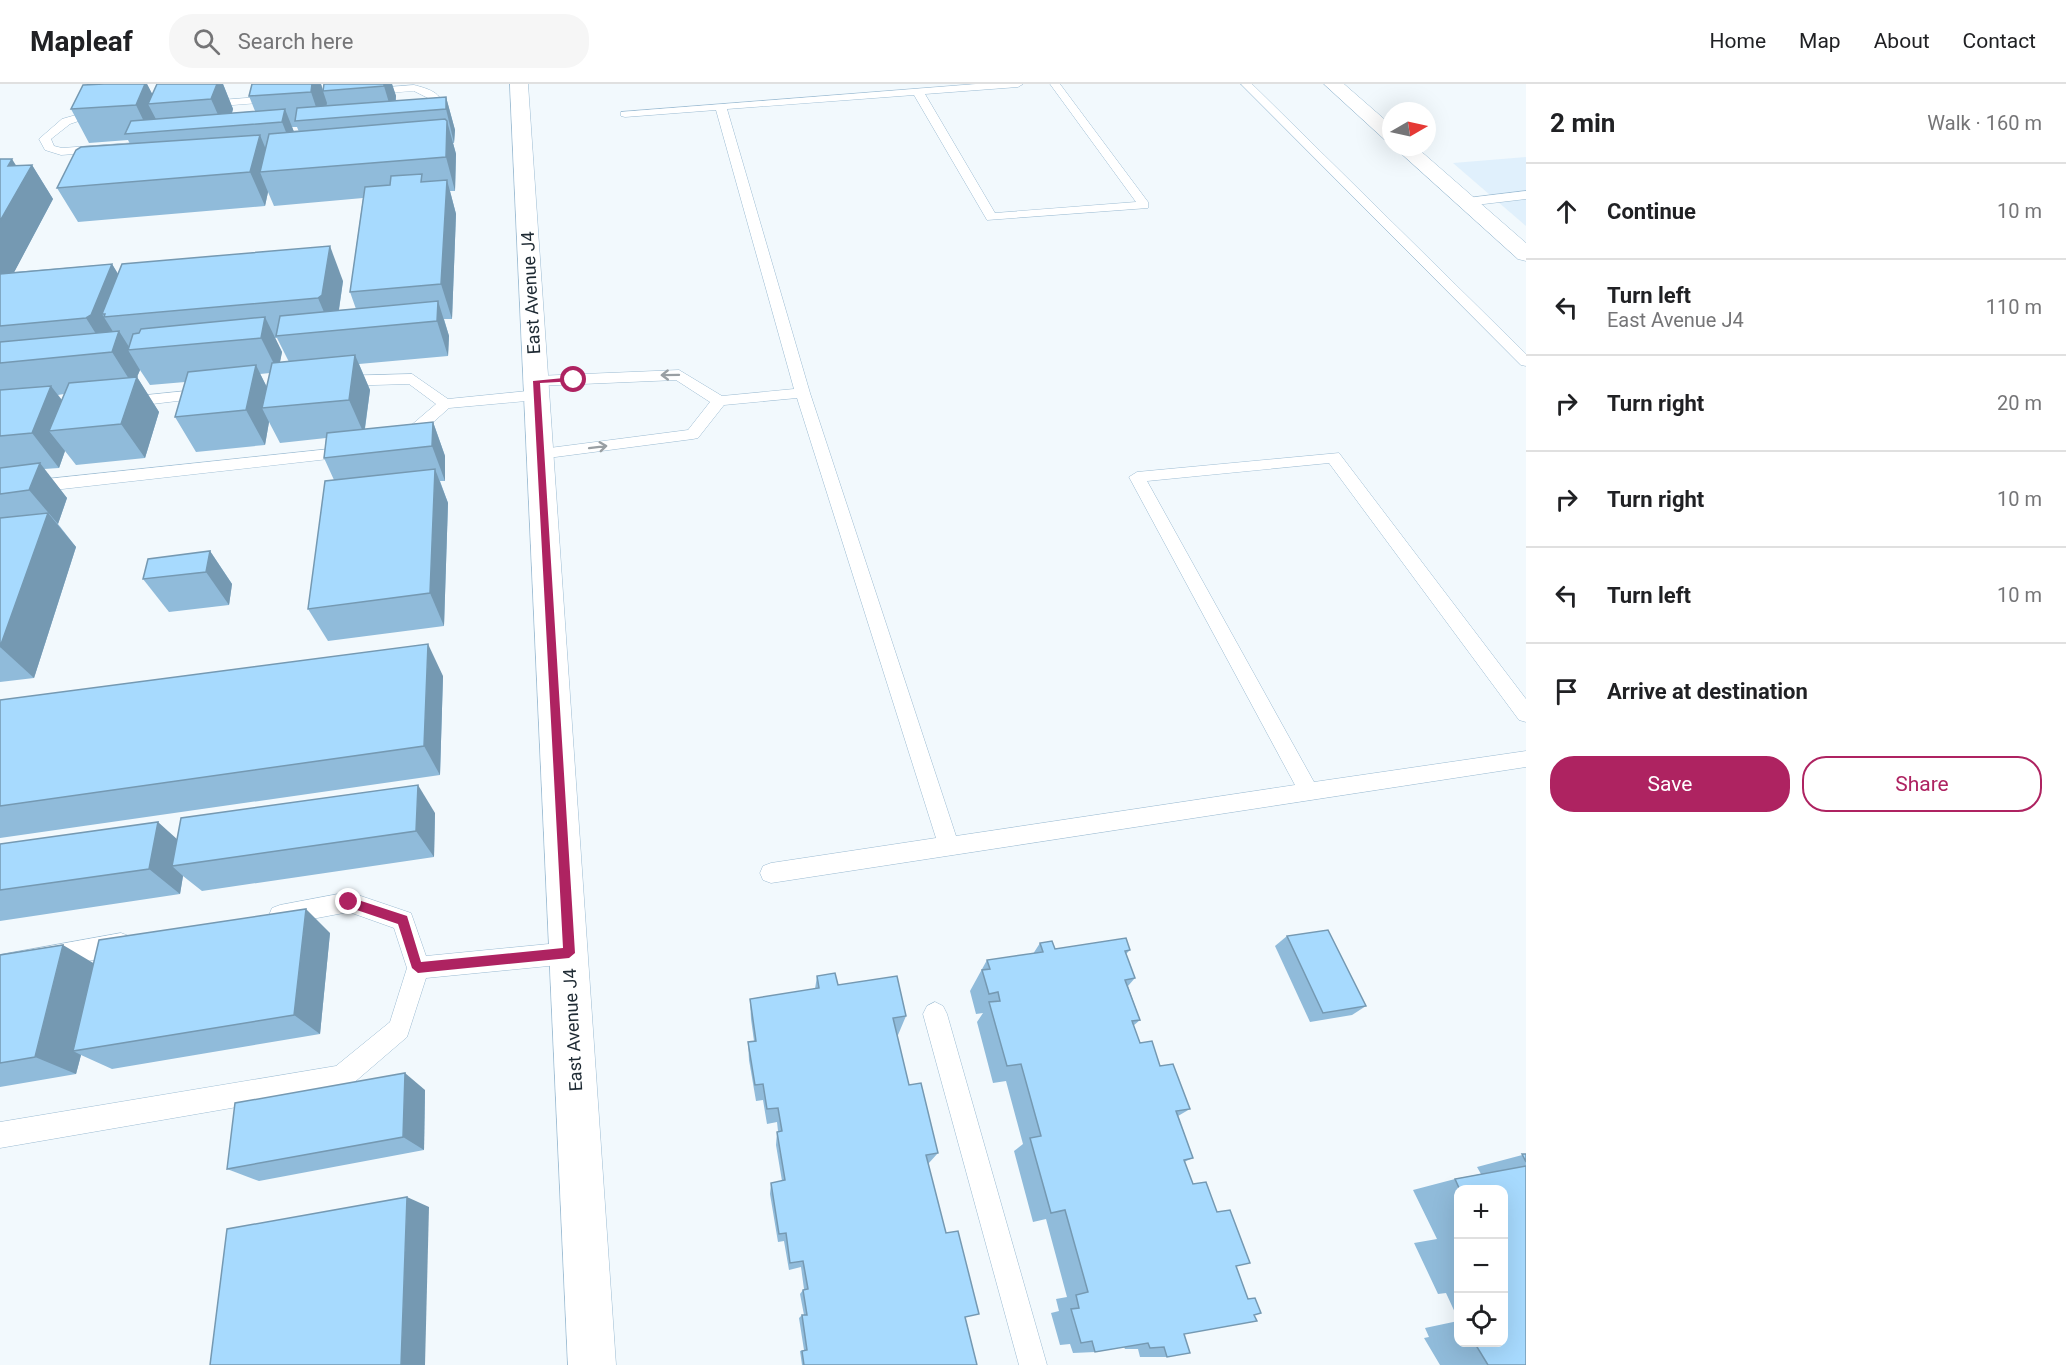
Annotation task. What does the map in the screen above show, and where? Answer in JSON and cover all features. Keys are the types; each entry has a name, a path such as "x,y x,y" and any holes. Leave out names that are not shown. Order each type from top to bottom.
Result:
{"street":[{"name":"East Avenue J4","path":"519,84 592,1365"},
{"path":"1333,84 1382,127"},
{"path":"1414,156 1526,254"}],"lane":[{"path":"625,114 1018,84"},
{"path":"918,92 992,218 1144,205 1055,84"},
{"path":"1246,84 1526,362"},
{"path":"414,88 428,92 437,99 439,108 430,118 409,126 61,152 48,148 45,139 54,127 71,119 117,107 414,88"},
{"path":"721,108 803,393 949,846"},
{"path":"1467,202 1526,195"},
{"path":"391,444 411,435 445,404 537,388 679,375 719,401 803,393"},
{"path":"329,381 412,379 445,404"},
{"path":"106,404 223,392"},
{"path":"540,454 693,434 719,401"},
{"path":"0,490 369,450"},
{"path":"1309,792 1137,477 1333,457 1526,714"},
{"path":"771,873 1526,759"},
{"path":"0,1134 341,1077 399,1029 418,968 403,920 349,902 256,919"},
{"path":"0,966 140,941"},
{"path":"418,968 569,953"},
{"path":"935,1014 1033,1365"}],"shaded area":[{"path":"1526,157 1526,226 1453,163"}],"building":[{"path":"145,84 136,105 71,109 83,85"},
{"path":"157,84 217,84 211,99 148,104"},
{"path":"252,84 312,84 311,92 249,96"},
{"path":"324,84 384,84 384,86 323,91"},
{"path":"446,97 446,109 295,121 297,108"},
{"path":"285,109 282,122 125,134 131,121"},
{"path":"445,119 447,121 446,157 260,172 269,134"},
{"path":"260,135 250,172 57,188 76,150 81,147"},
{"path":"0,159 12,159 8,166 32,165 0,221"},
{"path":"422,174 421,182 447,180 441,284 350,292 365,187 390,185 391,176"},
{"path":"330,246 322,295 318,298 104,317 105,314 102,314 122,264"},
{"path":"112,264 91,315 86,318 0,326 0,274"},
{"path":"438,301 437,321 276,336 280,316"},
{"path":"265,317 261,338 128,350 133,334 139,333 141,329"},
{"path":"119,331 112,352 0,363 0,342"},
{"path":"355,355 349,400 262,408 272,363"},
{"path":"256,365 246,410 175,417 188,372"},
{"path":"137,377 121,424 49,431 69,383"},
{"path":"51,386 32,433 0,436 0,390"},
{"path":"433,422 432,446 324,458 327,433"},
{"path":"40,463 29,490 0,494 0,468"},
{"path":"435,469 430,593 308,609 325,481"},
{"path":"48,513 0,647 0,518"},
{"path":"210,551 206,572 143,579 148,559"},
{"path":"428,644 424,746 0,806 0,700"},
{"path":"418,785 416,831 172,866 181,818"},
{"path":"158,822 149,869 0,890 0,844"},
{"path":"306,909 294,1015 73,1051 99,940"},
{"path":"1328,930 1366,1006 1323,1013 1287,936"},
{"path":"1126,938 1130,950 1125,951 1135,978 1125,980 1140,1020 1132,1021 1140,1043 1152,1041 1160,1066 1173,1064 1190,1109 1176,1111 1193,1158 1184,1160 1193,1184 1206,1182 1217,1212 1230,1210 1250,1263 1236,1266 1248,1299 1255,1298 1261,1313 1254,1315 1257,1321 1184,1334 1190,1353 1167,1357 1164,1347 1150,1348 1148,1343 1095,1352 1092,1341 1081,1343 1071,1309 1079,1308 1076,1295 1088,1292 1065,1210 1051,1213 1030,1138 1041,1136 1021,1064 1007,1066 989,1002 1000,1001 998,992 989,994 982,970 990,969 987,960 1043,952 1040,943 1052,941 1055,949"},
{"path":"63,945 35,1057 0,1063 0,955"},
{"path":"835,973 838,985 897,976 906,1016 893,1018 909,1085 921,1083 938,1153 926,1155 946,1233 958,1231 979,1314 965,1317 977,1365 804,1365 802,1351 807,1350 802,1315 807,1315 803,1290 808,1289 803,1261 790,1263 786,1233 779,1234 771,1183 785,1180 777,1132 782,1131 778,1108 767,1109 763,1084 755,1085 748,1042 756,1041 750,999 819,988 817,976"},
{"path":"405,1073 403,1137 227,1169 235,1103"},
{"path":"1526,1166 1526,1365 1488,1365 1477,1347 1508,1347 1508,1185 1458,1185 1455,1179"},
{"path":"407,1197 401,1365 210,1365 227,1229"}],"route":[{"path":"349,902 403,920 418,968 569,953 536,381 574,380"}]}
